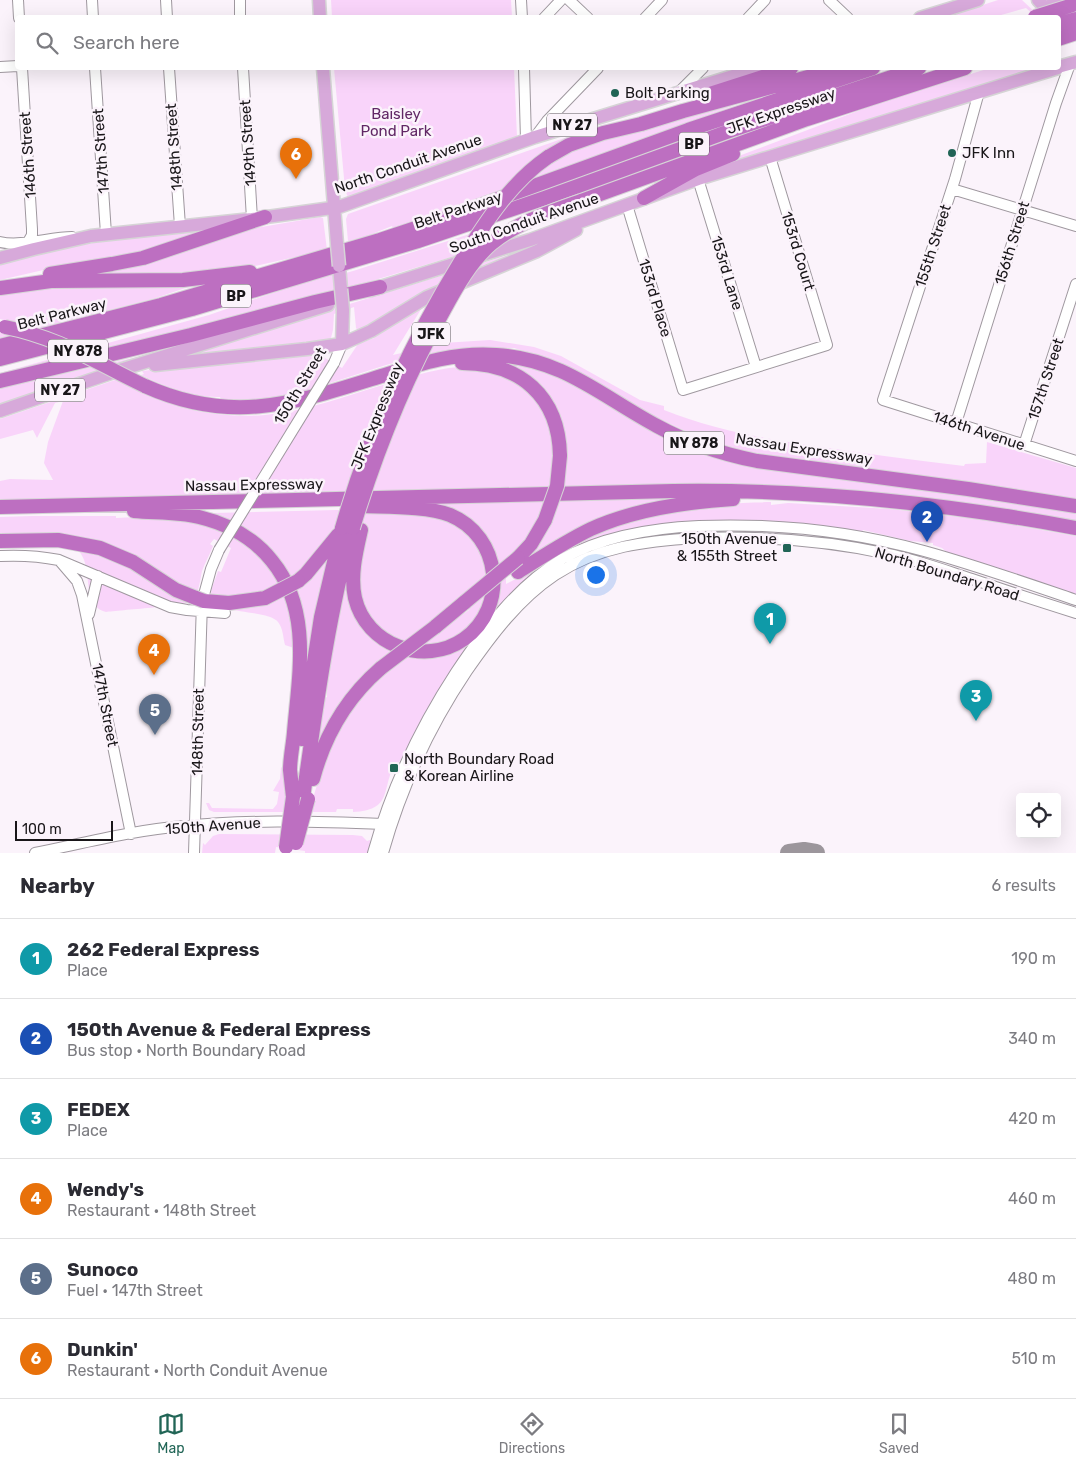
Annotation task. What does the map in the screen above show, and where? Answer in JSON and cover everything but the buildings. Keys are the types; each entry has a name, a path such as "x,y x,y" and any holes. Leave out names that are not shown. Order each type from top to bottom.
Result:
{"highway":[{"path":"1040,15 1076,4"},
{"path":"1061,22 1076,20"},
{"path":"1061,38 1076,33"},
{"path":"681,102 785,70"},
{"path":"681,102 832,70"},
{"name":"Belt Parkway","path":"0,346 161,305 317,260 443,219 688,130 867,70"},
{"name":"Belt Parkway","path":"0,359 192,309 477,222 735,129 913,70"},
{"name":"JFK Expressway","path":"302,798 328,632 352,528 395,408 436,324 456,288 476,259 492,243 511,229 532,219 745,140 959,70"},
{"path":"644,198 696,169 880,95"},
{"name":"JFK Expressway","path":"352,528 358,479 380,418 404,365 431,312 466,253 499,205 520,179 563,144 584,133 681,102"},
{"path":"0,286 40,276 133,260 259,218"},
{"path":"0,286 51,281 195,279 317,260"},
{"path":"0,381 380,287"},
{"path":"0,368 111,338 192,309"},
{"name":"Nassau Expressway","path":"3,327 38,335 64,345 166,394 195,402 224,406 253,407 277,405 300,400 448,357 484,354 519,358 542,363 570,374 662,429 722,453 757,461 968,489 1076,506"},
{"path":"368,380 454,364 483,364 504,369 529,383 545,401 557,427 560,456 557,486 545,520 518,565"},
{"name":"Nassau Expressway","path":"0,507 690,491 767,492 959,509 1076,528"},
{"path":"291,849 302,798 334,724 354,694 381,668 518,565 592,529 646,511 692,503 732,499 838,497"},
{"path":"210,502 374,507 433,511 452,516 469,527 479,537 489,555 493,568 492,598 485,616 478,626 458,643 434,651 406,649 393,645 381,637 365,621 358,608 355,596 352,528"},
{"path":"79,505 198,517 239,531 265,551 276,565 293,595 298,616 300,668 290,769 302,798"},
{"path":"0,542 58,540 100,548 133,562 176,590 204,601 229,603 265,598 298,581 352,528"}],"main road":[{"path":"319,0 320,15"},
{"path":"930,15 978,0"},
{"path":"1038,0 1052,15"},
{"path":"1053,0 1076,20"},
{"path":"1061,25 1076,38"},
{"name":"150th Street","path":"323,70 343,310 342,344"},
{"name":"North Conduit Avenue","path":"0,258 34,248 90,236 335,208 531,138 681,102 754,70"},
{"name":"South Conduit Avenue","path":"0,411 120,370 530,240 698,179 1050,70"},
{"path":"120,370 342,344 371,331 422,299 547,246 606,213"}],"street":[{"path":"18,0 19,15"},
{"path":"92,0 93,15"},
{"path":"166,0 167,15"},
{"path":"240,0 240,15"},
{"path":"521,0 522,15"},
{"path":"547,15 561,0"},
{"path":"569,0 585,15"},
{"path":"648,15 662,0"},
{"path":"751,15 764,0"},
{"path":"829,0 845,15"},
{"name":"156th Street","path":"956,423 1056,103 1066,65"},
{"path":"0,67 15,66"},
{"name":"146th Street","path":"22,70 32,229 32,235 28,242"},
{"name":"147th Street","path":"95,70 106,234"},
{"name":"148th Street","path":"169,70 180,226"},
{"name":"149th Street","path":"243,70 259,218"},
{"path":"524,70 531,138"},
{"path":"531,138 596,70"},
{"path":"681,102 701,70"},
{"name":"155th Street","path":"883,400 952,189 979,92"},
{"name":"153rd Court","path":"756,367 827,345 770,157"},
{"name":"153rd Lane","path":"698,179 756,367"},
{"path":"952,189 1076,226"},
{"name":"153rd Place","path":"627,205 684,390 756,367"},
{"path":"0,242 28,242 55,237 90,236"},
{"name":"157th Street","path":"1024,445 1075,289"},
{"name":"150th Street","path":"201,610 206,581 220,550 334,364 342,344"},
{"name":"146th Avenue","path":"883,400 1076,461"},
{"name":"North Boundary Road","path":"383,853 387,824 402,772 424,726 458,669 490,625 524,589 547,569 572,554 605,541 635,533 692,526 748,526 816,530 871,539 925,551 1076,600"},
{"name":"North Boundary Road","path":"373,853 437,720 460,682 494,635 524,600 552,577 579,562 611,549 654,541 732,537 826,543 904,558 1076,613"},
{"path":"0,556 42,556 59,560 170,607 225,613"},
{"path":"59,560 77,581 88,618"},
{"name":"147th Street","path":"98,576 88,618 131,834"},
{"name":"148th Street","path":"194,853 201,610"},
{"name":"150th Avenue","path":"35,853 131,834 195,825 241,822 387,824"}],"green space":[{"path":"331,0 511,0 512,15 332,15"},
{"path":"998,0 1022,0 1038,15 1034,15 1026,8 1001,15 952,15"},
{"name":"Baisley Pond Park","path":"334,70 514,70 517,137 348,198 345,189"},
{"path":"984,70 1030,70 729,162 728,160 884,101"},
{"path":"733,103 733,106 534,180 393,228 392,226 348,241 346,219 348,214 573,135 588,143 607,137 620,136 621,133"},
{"path":"323,218 327,250 232,271 73,278 249,229"},
{"path":"210,229 151,251 52,268 0,280 0,264 51,249"},
{"path":"473,233 458,255 355,286 0,378 0,373 209,315 339,270 346,273"},
{"path":"521,251 358,331 354,307 334,314 330,342 181,356"},
{"path":"60,282 191,286 156,298 0,338 0,333 8,334 34,327 0,319 0,291"},
{"path":"423,306 393,355 443,343 490,340 534,347 561,356 640,400 664,406 664,410 682,417 754,436 847,451 964,466 965,464 986,463 987,442 1076,468 1076,500 989,485 743,451 698,437 651,415 596,381 560,362 514,348 460,348 432,353 386,365 293,395 264,399 238,400 200,396 160,384 141,375 144,374 142,371 319,351 325,358 342,368 358,344 374,338"},
{"path":"146,355 0,405 0,388"},
{"path":"493,360 540,368 565,377 661,434 727,459 776,468 1048,505 1076,511 1076,521 957,503 883,495 772,488 698,486 0,503 0,481 10,479 53,480 44,463 48,442 63,401 55,403 37,438 33,430 0,439 0,419 118,379 120,382 124,381 188,409 222,415 257,416 311,407 411,376 437,370 464,367 490,368 506,373 516,379 537,397 548,414 554,433 557,464 565,464 564,439 559,415 546,394 522,372"},
{"path":"701,498 629,512 601,522 575,534 525,563 522,560 540,539 550,523 542,518 533,535 506,564 506,584 585,538 633,519 703,506 771,502 771,505 788,503 890,509 985,520 1076,536 1076,596 950,555 942,548 933,545 933,543 910,541 863,530 862,532 829,527 756,521 718,521 680,523 643,528 608,536 576,547 555,558 536,572 502,605 500,604 495,612 492,610 498,601 495,601 497,574 495,561 490,549 483,538 464,519 450,512 430,507 431,503"},
{"path":"336,510 442,517 469,533 488,566 485,607 460,637 442,645 414,646 388,636 366,614 358,589 365,531 304,678 305,624 298,597 287,571 270,548 259,539 244,529 212,516 212,513","holes":["462,600 469,610 429,637"]},
{"path":"116,516 116,518 138,517 149,519 149,517 204,522 240,536 285,583 297,649 285,645 281,627 272,618 228,609 213,600 211,593 213,585 218,571 221,572 231,548 214,539 210,544 213,546 202,571 198,591 192,601 166,606 106,612 99,609 91,599 84,559 78,548 0,537 0,517"},
{"path":"350,569 352,598 395,649 465,643 469,646 398,764 395,763 384,797 374,807 353,812 353,809 337,809 336,812 214,812 209,810 206,803 209,803 212,808 273,809 277,804 279,792 273,791 280,779 281,768 284,764 288,764 284,792 314,795 340,706 333,713 334,715 324,736 319,735 324,698 327,697 327,681 334,632"},
{"path":"219,834 353,835 362,836 367,841 370,840 372,845 371,853 305,853 305,851 276,847 275,853 202,853 203,843 205,845 213,836"}],"taxiway":[{"path":"789,853 804,851 816,853"}],"place":[{"name":"Bolt Parking","path":"615,93"},
{"name":"JFK Inn","path":"952,153"},
{"name":"Dunkin'","path":"296,179"},
{"name":"150th Avenue & Federal Express","path":"927,542"},
{"name":"150th Avenue & 155th Street","path":"787,548"},
{"name":"262 Federal Express","path":"770,644"},
{"name":"Wendy's","path":"154,675"},
{"name":"FEDEX","path":"976,721"},
{"name":"Sunoco","path":"155,735"},
{"name":"North Boundary Road & Korean Airline","path":"394,768"}]}
